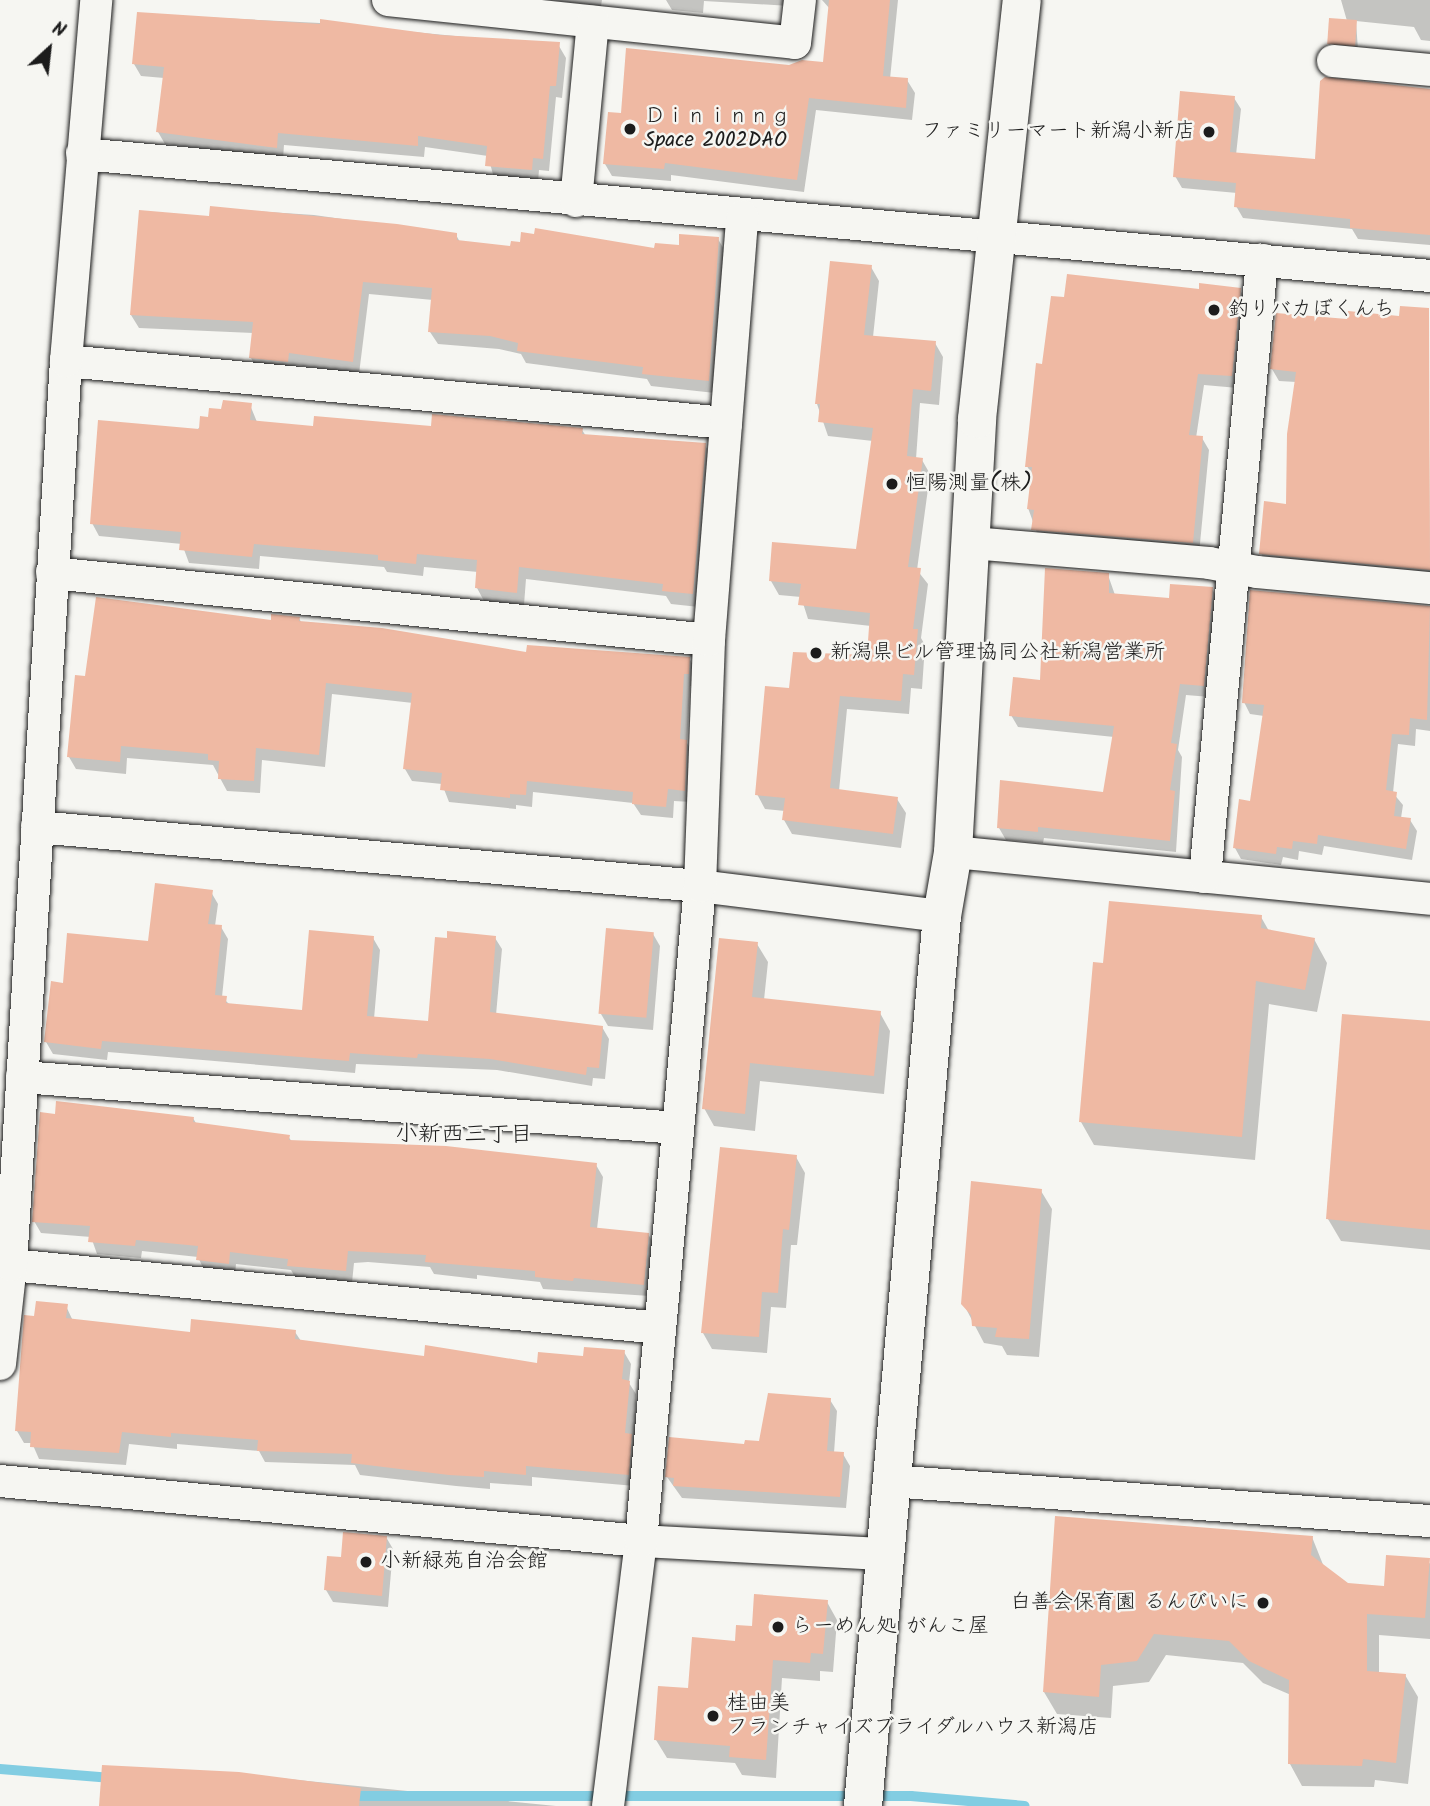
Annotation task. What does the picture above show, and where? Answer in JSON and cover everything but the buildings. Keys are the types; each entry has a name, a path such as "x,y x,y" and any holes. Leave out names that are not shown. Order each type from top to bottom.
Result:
{"street":[{"path":"0,1364 11,1265 66,361 96,0"},
{"path":"388,0 795,43 800,0"},
{"path":"863,1806 942,916 953,852 972,543 976,419 999,235 1021,0"},
{"path":"576,201 593,22"},
{"path":"1333,61 1430,71"},
{"path":"82,154 576,201 999,235 1430,276"},
{"path":"608,1806 641,1541 699,886 709,640 742,216"},
{"path":"1205,877 1231,567 1262,260"},
{"path":"66,361 726,423"},
{"path":"972,543 1430,588"},
{"path":"52,573 709,640"},
{"path":"37,827 699,886 942,916"},
{"path":"953,852 1430,899"},
{"path":"22,1077 677,1128"},
{"path":"11,1265 660,1328"},
{"path":"0,1481 641,1541 884,1554"},
{"path":"890,1481 1430,1521"}],"waterway":[{"path":"0,1769 112,1778"},
{"path":"348,1796 911,1796 1025,1806"}],"place":[{"name":"Ｄｉｎｉｎｎｇ Space 2002DAO","path":"630,129"},
{"name":"ファミリーマート新潟小新店","path":"1209,132"},
{"name":"釣りバカぼくんち","path":"1214,310"},
{"name":"恒陽測量(株)","path":"892,484"},
{"name":"新潟県ビル管理協同公社新潟営業所","path":"816,653"},
{"name":"小新緑苑自治会館","path":"366,1562"},
{"name":"白善会保育園 るんびいに","path":"1263,1603"},
{"name":"らーめん処 がんこ屋","path":"778,1627"},
{"name":"桂由美 フランチャイズブライダルハウス新潟店","path":"713,1716"}],"district":[{"name":"小新西三丁目","path":"464,1135"}]}
